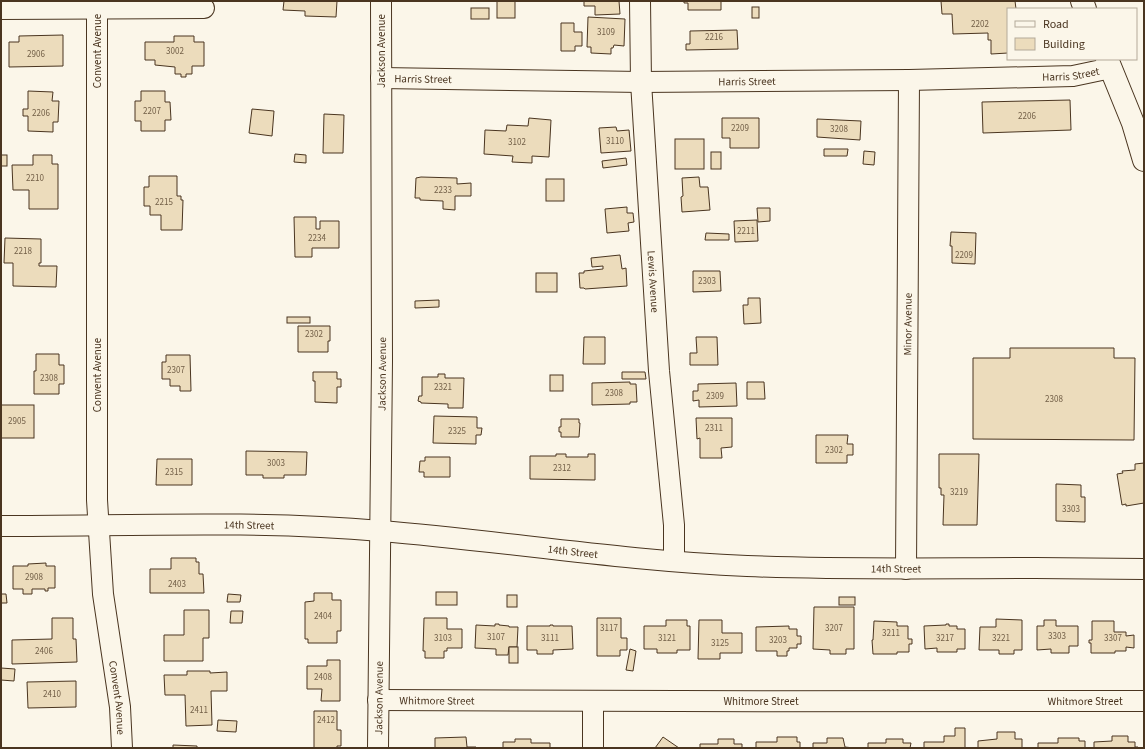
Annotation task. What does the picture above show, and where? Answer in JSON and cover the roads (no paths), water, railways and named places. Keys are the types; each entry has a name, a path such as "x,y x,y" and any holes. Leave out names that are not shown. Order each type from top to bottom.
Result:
{"main road":[{"path":"1109,64 1132,123 1144,160"}],"street":[{"name":"Jackson Avenue","path":"378,748 379,531 382,361 381,1"},
{"name":"Lewis Avenue","path":"640,1 640,82 659,371 674,525 674,561"},
{"path":"1,10 97,5 204,8"},
{"name":"Convent Avenue","path":"97,5 97,500 102,594 120,707 122,748"},
{"name":"Harris Street","path":"381,78 640,82 909,80 1073,76 1109,64"},
{"name":"Minor Avenue","path":"906,569 909,80"},
{"name":"14th Street","path":"1,526 289,526 379,531 674,561 746,566 906,569 1039,568 1144,570"},
{"name":"Whitmore Street","path":"378,700 593,702 672,700 1144,701"},
{"path":"593,702 593,748"}]}
